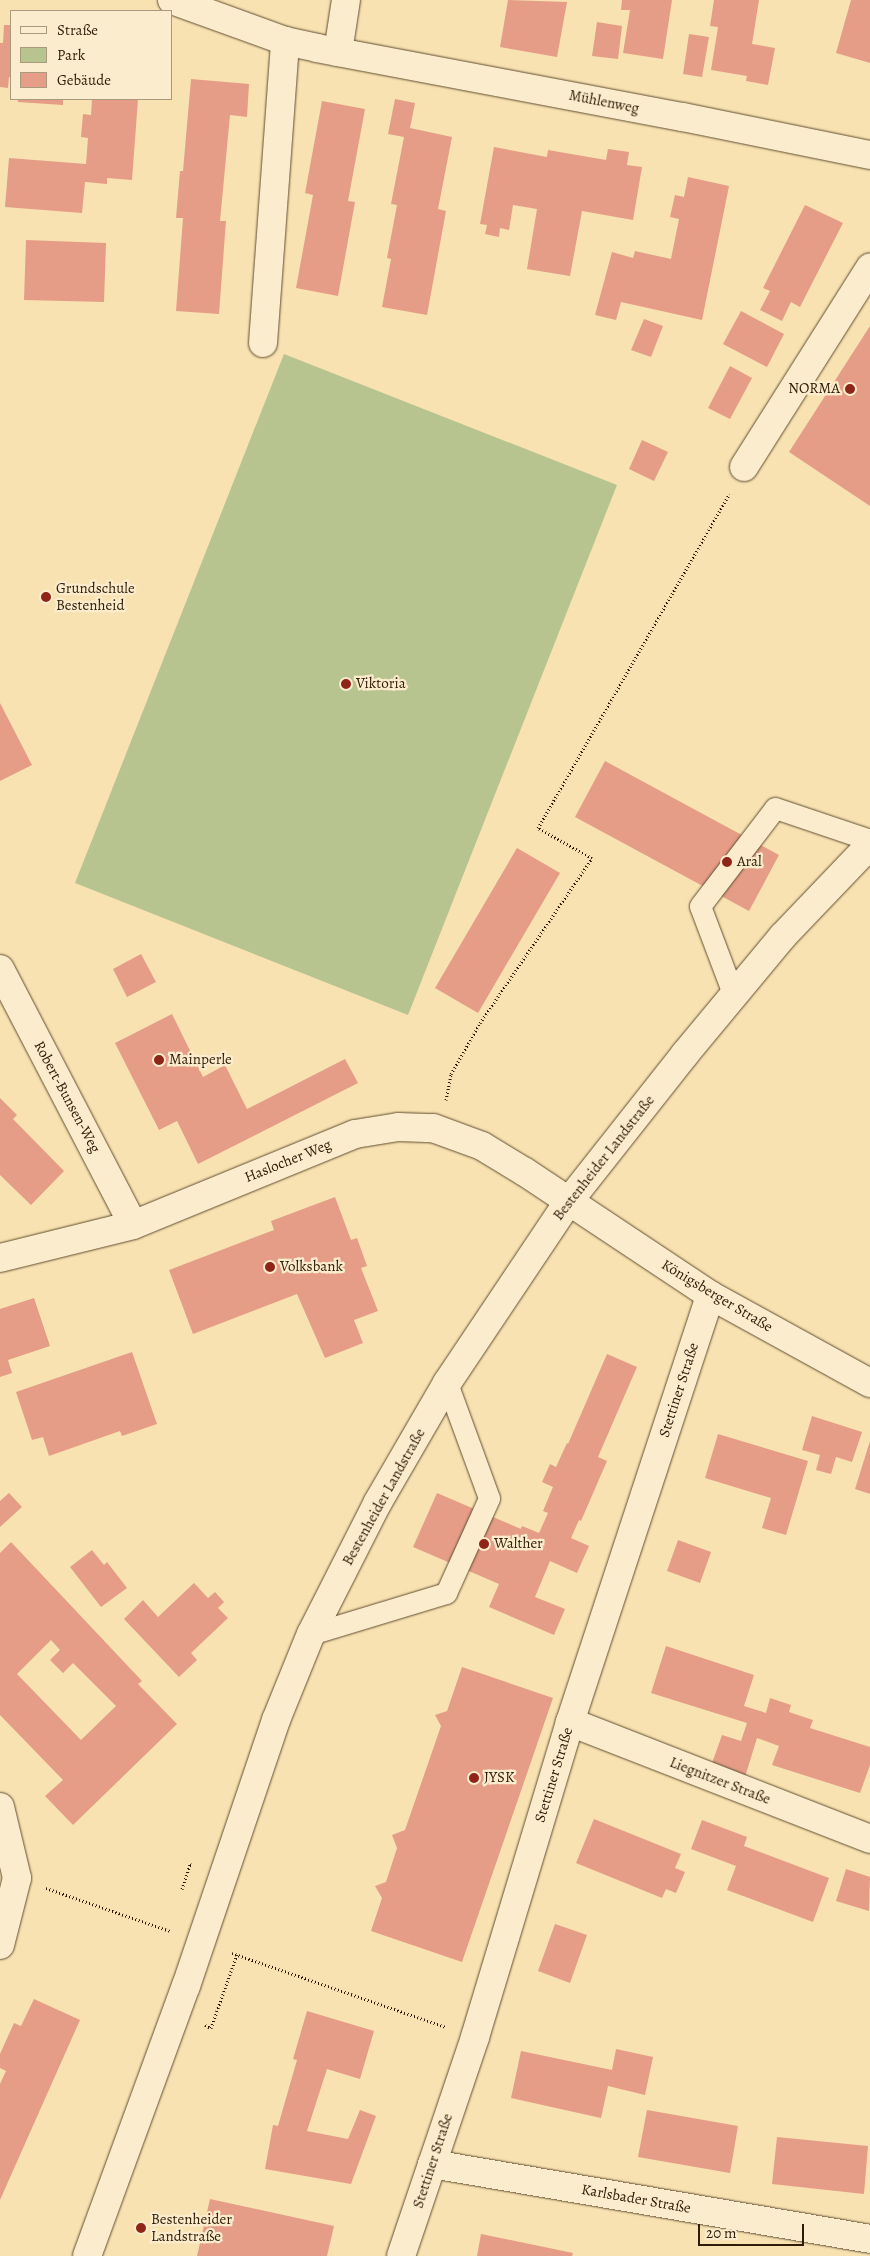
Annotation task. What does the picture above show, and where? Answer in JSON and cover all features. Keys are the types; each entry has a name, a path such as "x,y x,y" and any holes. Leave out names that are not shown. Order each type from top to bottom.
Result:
{"street":[{"name":"Mühlenweg","path":"172,0 285,41 683,117 870,155"},
{"path":"338,52 346,0"},
{"path":"263,344 285,41"},
{"path":"744,467 870,268"},
{"name":"Bestenheider Landstraße","path":"87,2256 182,1995 276,1720 311,1634 378,1502 447,1383 569,1201 783,936 870,846"},
{"name":"Robert-Bunsen-Weg","path":"0,969 133,1224"},
{"name":"Haslocher Weg","path":"0,1258 133,1224 355,1134 398,1127 433,1128 482,1146 569,1201"},
{"name":"Königsberger Straße","path":"569,1201 710,1295 870,1383"},
{"name":"Stettiner Straße","path":"402,2256 475,2037 570,1722 710,1295"},
{"name":"Liegnitzer Straße","path":"570,1722 870,1839"},
{"path":"0,1807 17,1878 0,1945"},
{"name":"Karlsbader Straße","path":"432,2164 870,2239"}],"lane":[{"path":"734,996 700,906 775,808 870,840"},
{"path":"311,1634 446,1593 489,1498 447,1383"}],"path":[{"path":"440,1131 451,1074 480,1023 592,858 538,828 744,467"},
{"path":"17,1878 171,1932"},
{"path":"231,1952 475,2037"}],"green space":[{"name":"Viktoria","path":"284,354 617,485 408,1015 75,883"}],"building":[{"path":"508,0 567,2 557,57 500,47"},
{"path":"622,0 672,0 663,59 623,53 630,10 621,10"},
{"path":"714,0 759,0 752,44 775,48 768,85 746,81 747,76 711,70 718,27 710,26"},
{"path":"851,0 870,0 870,63 836,53"},
{"path":"597,22 622,26 618,59 592,56"},
{"path":"4,25 10,25 10,77 8,88 0,87 0,43 3,43"},
{"path":"689,34 709,37 702,77 683,74"},
{"path":"191,79 249,84 247,117 230,115 220,221 226,221 219,314 176,311 183,218 176,218 180,171 183,171"},
{"path":"395,99 415,103 410,128 452,137 438,209 446,211 427,315 382,307 391,259 387,258 397,205 391,204 404,137 388,134"},
{"path":"18,100 63,100 63,105 18,102"},
{"path":"92,100 138,100 132,180 107,178 107,184 85,182 82,213 5,207 9,158 86,164 88,138 81,137 83,114 91,115"},
{"path":"322,101 365,109 348,201 355,202 338,296 296,288 313,195 305,193"},
{"path":"494,147 547,157 548,150 606,160 608,149 629,152 627,165 642,167 633,220 582,211 570,276 527,269 537,209 513,205 509,230 500,228 499,237 485,234 487,225 480,224"},
{"path":"688,177 729,186 702,320 621,302 616,320 595,315 612,252 633,258 635,251 671,259 679,219 670,217 675,195 684,197"},
{"path":"805,205 843,223 800,307 791,302 782,321 760,310 770,291 763,288"},
{"path":"26,240 106,243 104,302 24,300"},
{"path":"741,311 784,334 767,367 723,344"},
{"path":"644,319 663,326 651,357 631,350"},
{"name":"NORMA","path":"870,326 870,506 789,452"},
{"path":"730,366 752,378 730,419 708,408"},
{"path":"642,440 668,452 654,481 629,469"},
{"path":"0,703 32,765 0,781"},
{"path":"605,761 779,855 749,911 575,817"},
{"path":"517,848 560,873 478,1013 435,988"},
{"path":"141,954 156,982 127,997 113,969"},
{"path":"172,1014 203,1077 225,1065 247,1109 345,1059 358,1083 198,1164 177,1121 159,1130 115,1043"},
{"path":"0,1098 17,1115 13,1119 64,1171 31,1205 0,1175"},
{"name":"Volksbank","path":"335,1197 351,1240 357,1238 367,1266 361,1268 378,1311 354,1320 363,1343 325,1358 297,1294 193,1334 169,1270 274,1230 271,1221"},
{"path":"34,1298 50,1346 8,1360 12,1373 0,1377 0,1309"},
{"path":"132,1352 157,1424 122,1436 120,1431 49,1456 43,1437 32,1440 16,1392"},
{"path":"607,1354 637,1367 598,1457 607,1461 581,1521 579,1520 571,1538 589,1546 577,1573 550,1561 535,1597 565,1609 554,1635 489,1607 499,1584 413,1547 437,1493 521,1529 522,1526 539,1533 548,1513 543,1511 553,1487 542,1482 550,1464 556,1467 568,1444"},
{"path":"812,1416 862,1432 852,1462 836,1457 831,1474 816,1470 820,1455 802,1450"},
{"path":"718,1434 808,1461 786,1535 762,1528 771,1498 705,1478"},
{"path":"870,1441 870,1494 855,1489"},
{"path":"9,1493 22,1507 0,1527 0,1501"},
{"path":"678,1540 711,1552 700,1583 667,1571"},
{"path":"11,1542 142,1681 138,1684 177,1724 73,1825 45,1796 63,1780 0,1715 0,1553","holes":["51,1640 60,1650 50,1660 63,1673 73,1663 116,1706 81,1740 17,1674"]},
{"path":"92,1550 104,1565 107,1562 127,1588 101,1607 70,1567"},
{"path":"194,1583 208,1598 215,1592 224,1602 218,1608 228,1618 191,1653 197,1660 179,1677 124,1619 143,1600 158,1617"},
{"path":"666,1646 754,1675 744,1706 766,1713 770,1698 791,1705 789,1712 813,1720 810,1728 870,1747 870,1765 860,1793 772,1765 779,1746 757,1738 745,1777 711,1766 722,1735 741,1741 747,1723 651,1693"},
{"name":"JYSK","path":"462,1667 553,1698 462,1962 371,1931 382,1898 375,1886 386,1882 397,1848 392,1835 405,1830 441,1726 435,1715 447,1711"},
{"path":"594,1819 681,1854 675,1868 685,1872 676,1893 666,1889 662,1898 576,1863"},
{"path":"702,1820 747,1837 744,1846 829,1878 813,1922 727,1890 736,1866 691,1849"},
{"path":"846,1869 870,1877 869,1911 836,1901"},
{"path":"555,1924 587,1935 570,1983 538,1971"},
{"path":"34,1999 80,2020 0,2200 0,2084 6,2071 0,2068 0,2054 14,2023 21,2026"},
{"path":"307,2011 374,2031 360,2079 327,2069 307,2131 348,2139 360,2110 376,2116 351,2184 265,2169 273,2125 278,2126 297,2060 293,2059"},
{"path":"616,2049 653,2057 645,2095 608,2086 601,2118 511,2098 521,2051 612,2070"},
{"path":"647,2110 738,2126 730,2173 638,2157"},
{"path":"777,2137 868,2146 864,2194 772,2184"},
{"path":"210,2199 334,2226 327,2256 197,2256"},
{"path":"481,2234 573,2253 572,2256 477,2256"}],"place":[{"name":"NORMA","path":"850,389"},
{"name":"Grundschule Bestenheid","path":"46,597"},
{"name":"Viktoria","path":"346,684"},
{"name":"Aral","path":"727,862"},
{"name":"Mainperle","path":"159,1060"},
{"name":"Volksbank","path":"270,1267"},
{"name":"Walther","path":"484,1544"},
{"name":"JYSK","path":"474,1778"},
{"name":"Bestenheider Landstraße","path":"141,2228"}]}
